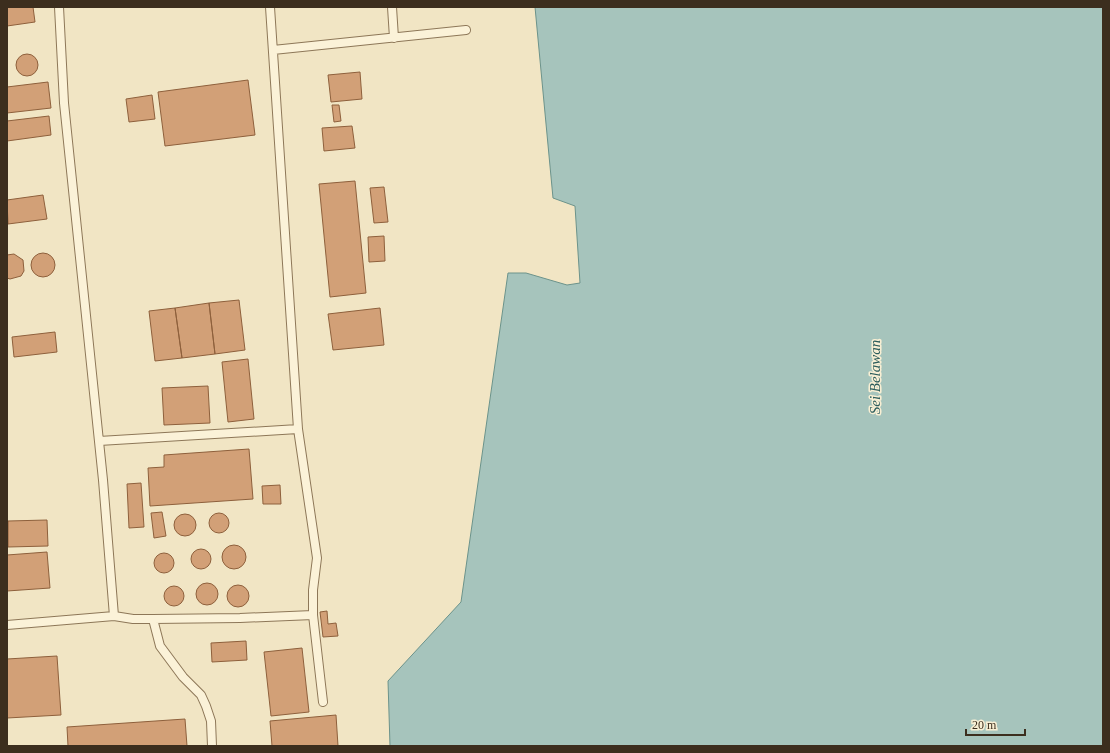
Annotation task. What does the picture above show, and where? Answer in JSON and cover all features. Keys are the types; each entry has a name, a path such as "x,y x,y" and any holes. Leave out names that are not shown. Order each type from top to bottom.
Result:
{"lane":[{"path":"59,7 64,103 99,440 114,616"},
{"path":"270,7 298,429 317,558 313,590 313,614 322,702"},
{"path":"392,7 394,38"},
{"path":"273,50 466,30"},
{"path":"99,440 298,429"},
{"path":"7,625 114,616 133,620 240,618 313,614"},
{"path":"153,619 160,646 183,677 201,695 211,721 212,746"}],"water":[{"name":"Sei Belawan","path":"535,7 1103,7 1103,746 390,746 388,681 461,602 508,273 526,273 567,285 580,283 575,206 553,198"}],"building":[{"path":"7,7 33,7 35,22 7,26"},
{"path":"27,54 35,57 38,65 35,73 27,76 19,73 16,65 19,57"},
{"path":"360,72 362,99 331,102 328,75"},
{"path":"248,80 255,135 165,146 158,92"},
{"path":"48,82 51,108 7,113 7,87"},
{"path":"152,95 155,119 129,122 126,99"},
{"path":"332,105 339,105 341,121 334,122"},
{"path":"49,116 51,135 7,141 7,121"},
{"path":"352,126 355,148 324,151 322,128"},
{"path":"355,181 366,293 330,297 319,184"},
{"path":"384,187 388,222 374,223 370,188"},
{"path":"43,195 47,219 8,224 7,200"},
{"path":"384,236 385,261 369,262 368,237"},
{"path":"43,253 52,256 55,265 52,274 43,277 34,274 31,265 34,256"},
{"path":"14,254 23,260 24,271 21,276 10,279 7,278 7,255"},
{"path":"239,300 245,350 215,354 209,303"},
{"path":"209,303 215,354 182,358 175,308"},
{"path":"175,308 182,358 155,361 149,311"},
{"path":"380,308 384,345 333,350 328,314"},
{"path":"55,332 57,352 14,357 12,337"},
{"path":"248,359 254,419 228,422 222,362"},
{"path":"208,386 210,423 164,425 162,388"},
{"path":"249,449 253,499 150,506 148,468 164,467 164,455"},
{"path":"141,483 144,527 129,528 127,484"},
{"path":"280,485 281,504 263,504 262,486"},
{"path":"162,512 166,536 154,538 151,513"},
{"path":"215,513 223,513 229,519 229,527 223,533 215,533 209,527 209,519"},
{"path":"185,514 193,517 196,525 193,533 185,536 177,533 174,525 177,517"},
{"path":"47,520 48,546 8,547 8,521"},
{"path":"234,545 243,548 246,557 243,566 234,569 225,566 222,557 225,548"},
{"path":"201,549 208,552 211,559 208,566 201,569 194,566 191,559 194,552"},
{"path":"47,552 50,588 7,591 7,555"},
{"path":"160,553 168,553 174,559 174,567 168,573 160,573 154,567 154,559"},
{"path":"207,583 215,586 218,594 215,602 207,605 199,602 196,594 199,586"},
{"path":"238,585 246,588 249,596 246,604 238,607 230,604 227,596 230,588"},
{"path":"174,586 181,589 184,596 181,603 174,606 167,603 164,596 167,589"},
{"path":"327,611 328,624 336,623 338,636 323,637 320,612"},
{"path":"246,641 247,660 212,662 211,643"},
{"path":"302,648 309,712 271,716 264,652"},
{"path":"57,656 61,715 7,718 7,659"},
{"path":"336,715 338,746 272,746 270,721"},
{"path":"185,719 187,746 68,746 67,727"}]}
